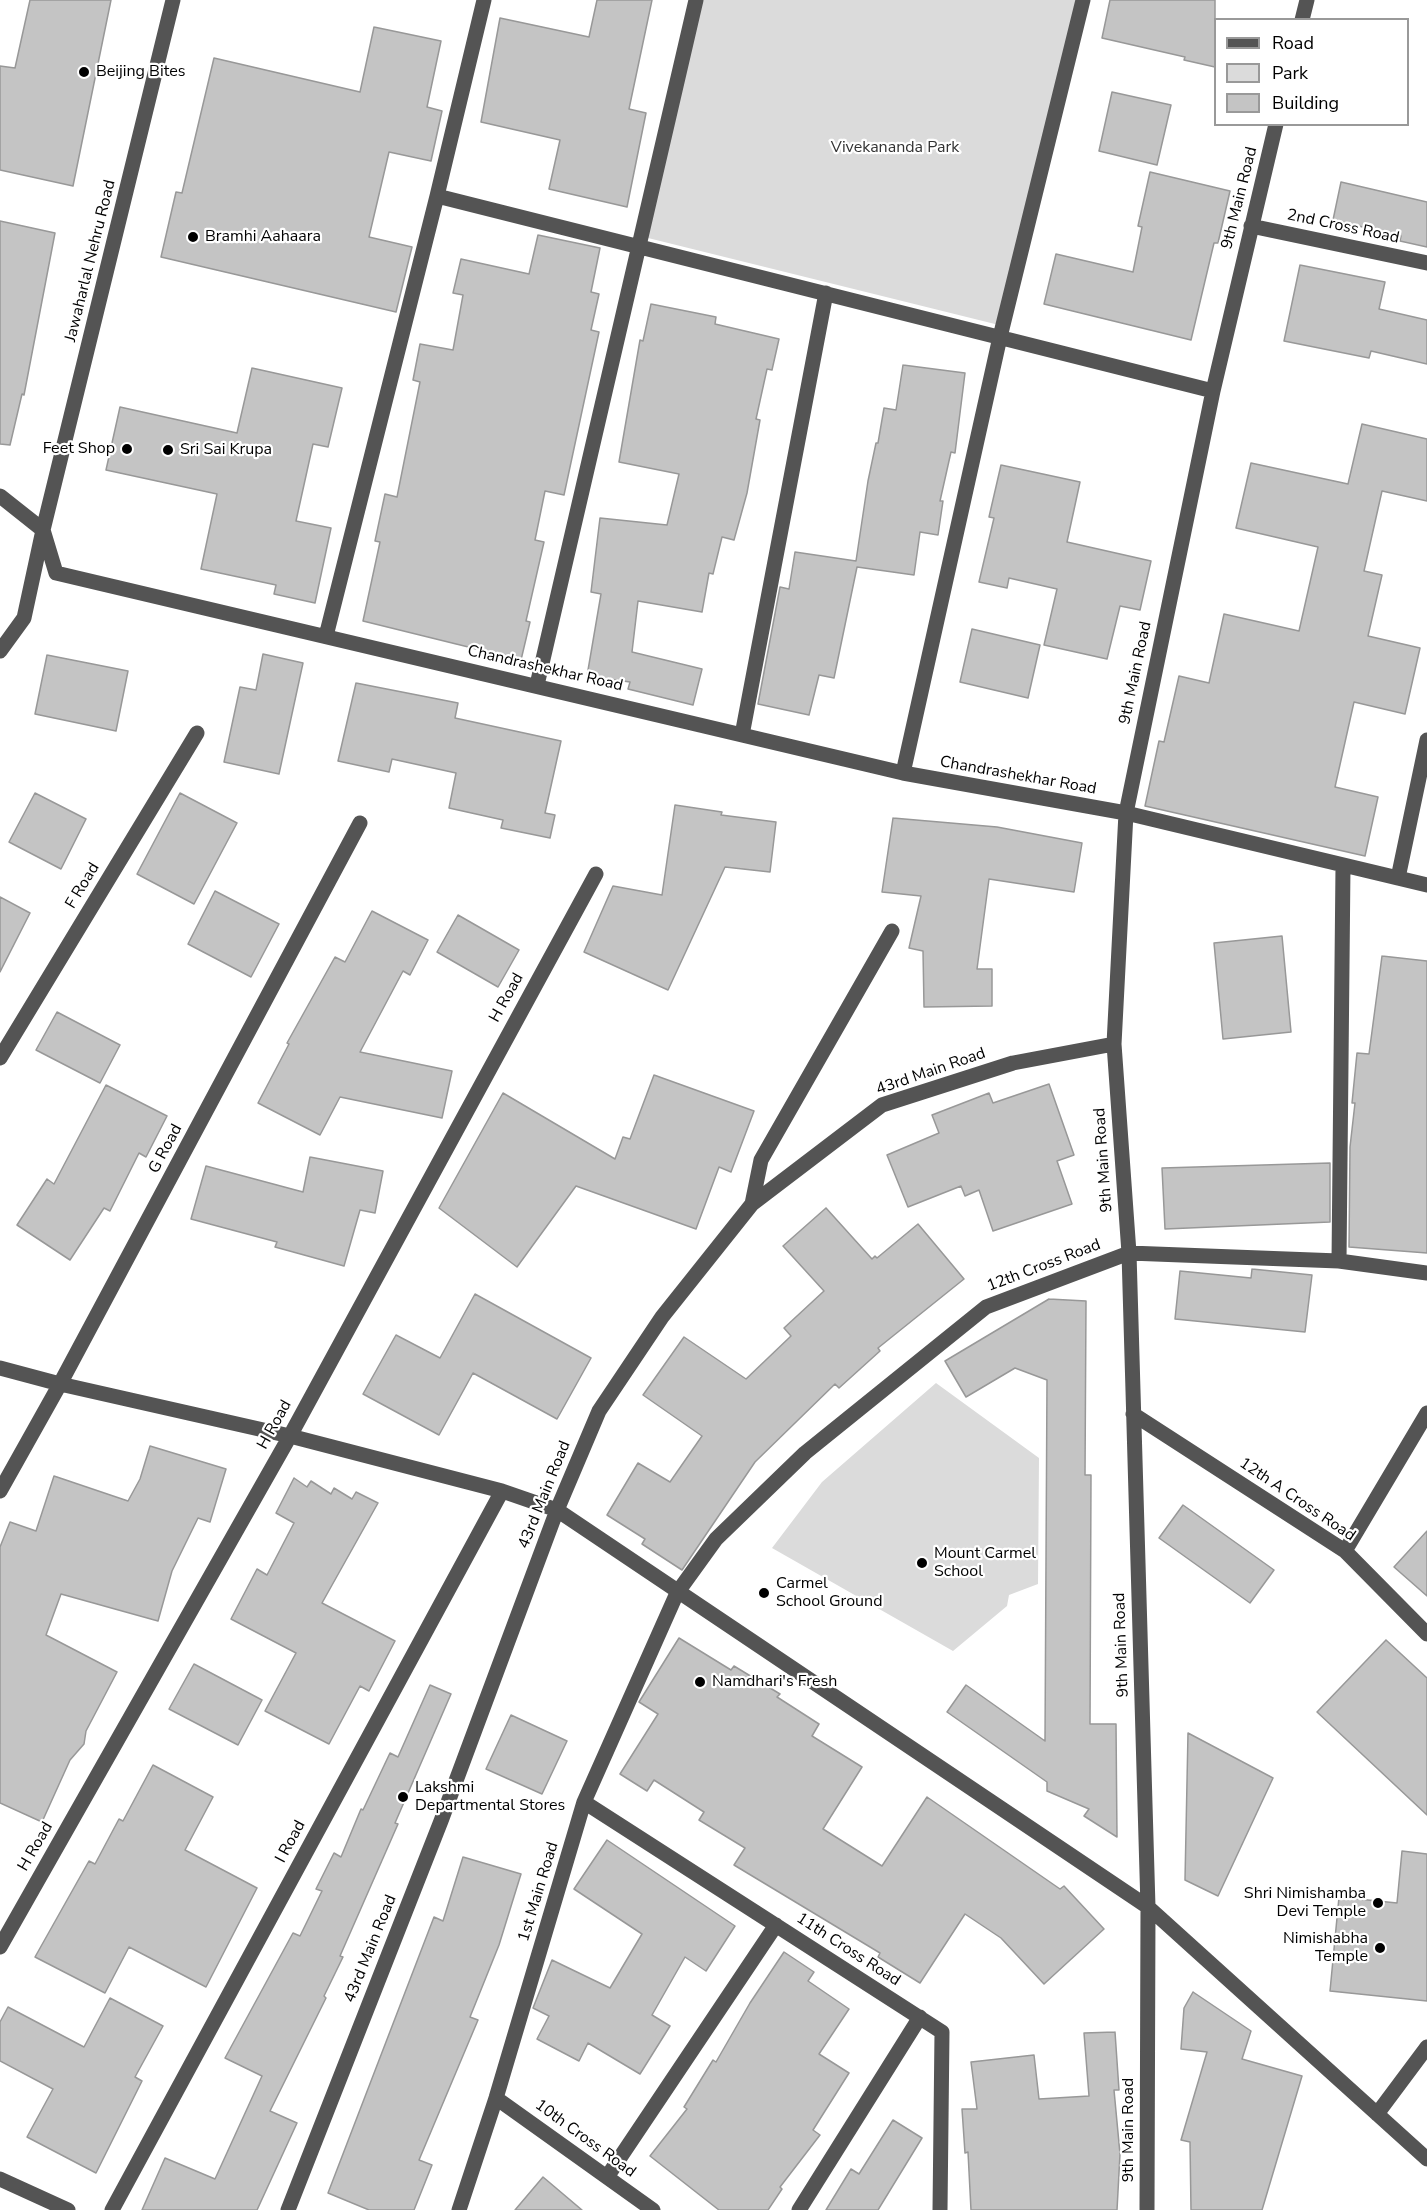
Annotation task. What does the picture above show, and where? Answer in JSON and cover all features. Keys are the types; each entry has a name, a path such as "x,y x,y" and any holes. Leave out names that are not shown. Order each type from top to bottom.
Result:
{"street":[{"name":"Jawaharlal Nehru Road","path":"0,651 24,618 43,530 173,0"},
{"path":"326,636 484,0"},
{"path":"537,686 696,0"},
{"path":"903,773 1000,337 1083,0"},
{"path":"1302,18 1307,0"},
{"name":"9th Main Road","path":"1147,2210 1148,1907 1129,1253 1114,1044 1126,813 1214,391 1276,126"},
{"path":"437,196 1214,391"},
{"name":"2nd Cross Road","path":"1251,226 1427,263"},
{"path":"742,735 826,293"},
{"path":"0,496 43,530"},
{"name":"Chandrashekhar Road","path":"43,530 56,573 903,773 1126,813 1427,885"},
{"name":"F Road","path":"0,1058 197,732"},
{"path":"1398,878 1427,740"},
{"name":"G Road","path":"0,1491 60,1384 360,823"},
{"path":"1339,1261 1343,866"},
{"name":"H Road","path":"0,1947 290,1436 596,874"},
{"path":"752,1204 761,1160 892,931"},
{"name":"43rd Main Road","path":"288,2210 441,1821 557,1510 599,1411 662,1317 752,1204 882,1105 1013,1063 1114,1044"},
{"name":"12th Cross Road","path":"677,1593 716,1539 805,1453 986,1307 1129,1253 1339,1261 1427,1273"},
{"path":"0,1368 60,1384 290,1436 502,1491 557,1510 677,1593 1148,1907 1427,2158"},
{"path":"1345,1551 1427,1413"},
{"name":"12th A Cross Road","path":"1133,1414 1345,1551 1427,1634"},
{"name":"I Road","path":"112,2210 502,1491"},
{"name":"1st Main Road","path":"459,2210 496,2098 584,1802 677,1593"},
{"name":"11th Cross Road","path":"584,1802 942,2032 940,2210"},
{"path":"607,2177 776,1925"},
{"path":"799,2210 920,2017"},
{"path":"1377,2114 1427,2047"},
{"name":"10th Cross Road","path":"496,2098 653,2210"},
{"path":"0,2178 49,2206 68,2210"}],"green space":[{"name":"Vivekananda Park","path":"696,0 1083,0 1003,326 640,236"},
{"path":"936,1383 1039,1458 1038,1584 1009,1595 1007,1606 953,1651 772,1548 822,1482"}],"building":[{"path":"30,0 111,0 73,186 0,170 0,66 15,68"},
{"path":"597,0 652,0 629,109 646,113 627,207 549,189 560,140 481,122 500,18 589,37"},
{"path":"1110,0 1215,0 1214,67 1184,60 1185,57 1102,38"},
{"path":"374,27 441,41 427,107 442,111 431,161 389,152 369,237 412,247 396,312 161,257 176,192 182,193 214,58 360,92"},
{"path":"1112,92 1171,105 1157,165 1099,151"},
{"path":"1150,172 1230,191 1218,243 1214,243 1191,340 1044,304 1056,254 1133,272 1142,227 1138,226"},
{"path":"1341,182 1427,202 1427,247 1400,241 1401,236 1333,220"},
{"path":"0,221 55,233 24,395 22,394 10,445 0,444"},
{"path":"538,235 600,248 591,292 599,294 591,330 599,332 564,495 545,491 535,540 544,542 526,621 530,622 521,660 363,621 380,542 375,541 385,494 397,497 420,382 413,380 420,344 453,350 463,295 453,293 461,259 529,274"},
{"path":"1300,265 1385,282 1379,309 1427,320 1427,364 1371,351 1369,358 1284,341"},
{"path":"651,304 716,317 715,324 779,339 772,370 767,369 756,419 760,420 747,493 734,540 722,537 713,574 709,573 702,612 638,601 632,652 702,669 693,705 628,689 630,682 587,676 601,594 591,592 600,518 667,525 679,474 619,462 640,340 643,341"},
{"path":"903,365 965,373 955,453 951,452 940,501 943,501 938,535 920,532 914,575 857,567 834,678 819,675 809,715 758,704 780,587 789,589 795,552 856,561 868,481 884,408 896,410"},
{"path":"252,368 342,388 328,447 313,444 296,521 331,528 315,603 274,594 276,585 201,569 217,494 106,470 120,407 237,433"},
{"path":"1362,424 1427,439 1427,501 1382,491 1364,571 1382,575 1368,636 1420,648 1405,714 1354,702 1335,787 1378,797 1365,856 1145,806 1159,741 1164,742 1179,676 1209,683 1224,614 1299,631 1318,547 1236,528 1251,463 1348,484"},
{"path":"1001,465 1080,482 1067,542 1151,561 1140,610 1120,606 1107,659 1044,645 1057,589 1009,578 1007,588 979,582 994,518 989,517"},
{"path":"972,629 1040,645 1028,698 960,682"},
{"path":"263,654 303,663 279,774 224,762 240,687 256,690"},
{"path":"47,655 128,671 116,731 35,714"},
{"path":"356,683 458,703 455,718 561,741 545,813 555,815 550,838 501,828 503,820 449,808 456,773 392,759 389,772 338,761"},
{"path":"35,793 86,819 61,869 9,842"},
{"path":"180,793 237,823 194,904 137,874"},
{"path":"675,805 722,812 721,815 776,822 770,872 725,867 668,990 584,952 613,886 662,895"},
{"path":"893,818 997,827 1082,843 1074,892 989,879 977,969 992,969 992,1006 924,1007 923,951 909,948 921,896 882,892"},
{"path":"215,891 279,924 251,977 188,944"},
{"path":"0,897 30,913 0,972"},
{"path":"372,911 428,940 410,975 403,971 360,1052 452,1071 442,1118 340,1097 320,1135 258,1103 289,1044 287,1043 335,957 345,962"},
{"path":"458,915 519,950 498,987 437,952"},
{"path":"1282,936 1291,1032 1223,1039 1214,943"},
{"path":"1382,956 1427,961 1427,1253 1349,1247 1350,1147 1357,1053 1369,1054"},
{"path":"57,1012 120,1045 100,1083 36,1050"},
{"path":"654,1075 754,1111 731,1172 719,1167 696,1229 576,1186 517,1267 439,1208 503,1093 615,1159 623,1137 630,1139"},
{"path":"1049,1084 1074,1155 1057,1161 1072,1204 993,1231 979,1190 965,1196 961,1186 908,1207 887,1155 939,1133 932,1115 989,1093 993,1103"},
{"path":"106,1085 167,1116 146,1157 139,1153 110,1211 104,1208 70,1260 17,1225 47,1179 54,1184"},
{"path":"310,1157 383,1171 375,1213 360,1210 344,1266 275,1247 277,1242 191,1219 206,1166 303,1192"},
{"path":"1330,1163 1330,1222 1165,1229 1162,1168"},
{"path":"826,1208 872,1259 875,1256 877,1258 918,1224 964,1279 878,1348 880,1351 839,1388 835,1384 755,1462 682,1570 642,1544 645,1539 607,1515 638,1463 670,1482 702,1436 643,1395 684,1337 746,1379 791,1336 784,1328 824,1291 783,1246"},
{"path":"1252,1269 1312,1275 1305,1332 1175,1319 1180,1271 1251,1278"},
{"path":"475,1294 591,1358 557,1419 473,1373 439,1435 363,1394 396,1335 440,1358"},
{"path":"1049,1299 1086,1301 1085,1475 1091,1475 1090,1724 1116,1724 1117,1837 1084,1816 1089,1809 1047,1791 1047,1782 947,1712 966,1685 1045,1741 1047,1380 1015,1368 966,1397 945,1361"},
{"path":"150,1446 226,1469 210,1522 198,1518 172,1571 158,1621 61,1594 46,1635 117,1672 86,1731 84,1744 70,1760 42,1822 0,1803 0,1547 10,1522 36,1531 54,1476 128,1501 140,1479"},
{"path":"294,1478 307,1487 311,1481 331,1494 334,1488 352,1499 356,1492 378,1503 322,1603 395,1641 369,1691 360,1686 329,1744 265,1711 296,1653 231,1619 257,1569 267,1575 294,1523 276,1513"},
{"path":"1183,1505 1274,1570 1250,1603 1159,1538"},
{"path":"1427,1531 1427,1596 1394,1567"},
{"path":"679,1638 731,1670 734,1666 780,1694 777,1697 819,1724 812,1736 862,1767 823,1829 882,1866 927,1797 1060,1889 1064,1886 1104,1929 1044,1984 1001,1938 965,1914 920,1983 878,1957 880,1953 734,1865 745,1848 699,1820 704,1812 654,1780 647,1791 620,1774 658,1714 639,1702"},
{"path":"1386,1640 1427,1678 1427,1815 1317,1712"},
{"path":"194,1664 262,1700 238,1745 169,1709"},
{"path":"430,1685 451,1694 395,1823 398,1824 340,1956 343,1957 324,1996 326,1998 270,2111 297,2123 257,2210 142,2210 165,2158 215,2179 262,2076 225,2058 293,1933 300,1936 322,1891 316,1889 334,1853 341,1857 361,1809 363,1810 390,1753 398,1757"},
{"path":"511,1715 567,1741 542,1794 486,1769"},
{"path":"1188,1733 1273,1778 1218,1896 1185,1880"},
{"path":"153,1765 213,1797 185,1850 257,1888 206,1987 129,1947 105,1993 35,1957 89,1861 95,1864 119,1819 123,1821"},
{"path":"607,1840 735,1926 706,1971 685,1957 652,2015 670,2026 640,2074 588,2043 579,2061 537,2039 549,2016 533,2008 552,1960 610,1988 642,1934 574,1889"},
{"name":"Nimishabha Temple","path":"1402,1851 1427,1854 1427,2001 1330,1991 1339,1897 1397,1903"},
{"path":"463,1857 521,1874 499,1945 470,2017 478,2020 419,2160 432,2165 414,2210 369,2210 328,2193 434,1917 443,1921"},
{"path":"784,1952 814,1972 808,1981 849,2009 819,2054 849,2073 813,2130 820,2135 780,2187 782,2189 768,2210 719,2210 650,2156 687,2109 684,2107 713,2060 716,2062 750,2003"},
{"path":"1193,1992 1251,2031 1242,2059 1302,2076 1262,2210 1191,2210 1190,2142 1181,2140 1207,2052 1181,2049 1184,2008"},
{"path":"110,1998 163,2026 135,2077 142,2081 96,2173 27,2137 53,2089 0,2061 0,2022 8,2007 84,2047"},
{"path":"1115,2032 1119,2090 1114,2090 1120,2154 1117,2210 971,2210 968,2152 965,2153 962,2109 977,2109 971,2062 1034,2055 1039,2099 1089,2096 1084,2033"},
{"path":"893,2120 922,2138 878,2210 826,2210 851,2169 859,2174"},
{"path":"543,2177 582,2210 515,2210"}],"place":[{"name":"Beijing Bites","path":"84,72"},
{"name":"Bramhi Aahaara","path":"193,237"},
{"name":"Feet Shop","path":"127,449"},
{"name":"Sri Sai Krupa","path":"168,450"},
{"name":"Mount Carmel School","path":"922,1563"},
{"name":"Carmel School Ground","path":"764,1593"},
{"name":"Namdhari's Fresh","path":"700,1682"},
{"name":"Lakshmi Departmental Stores","path":"403,1797"},
{"name":"Shri Nimishamba Devi Temple","path":"1378,1903"},
{"name":"Nimishabha Temple","path":"1380,1948"}]}
